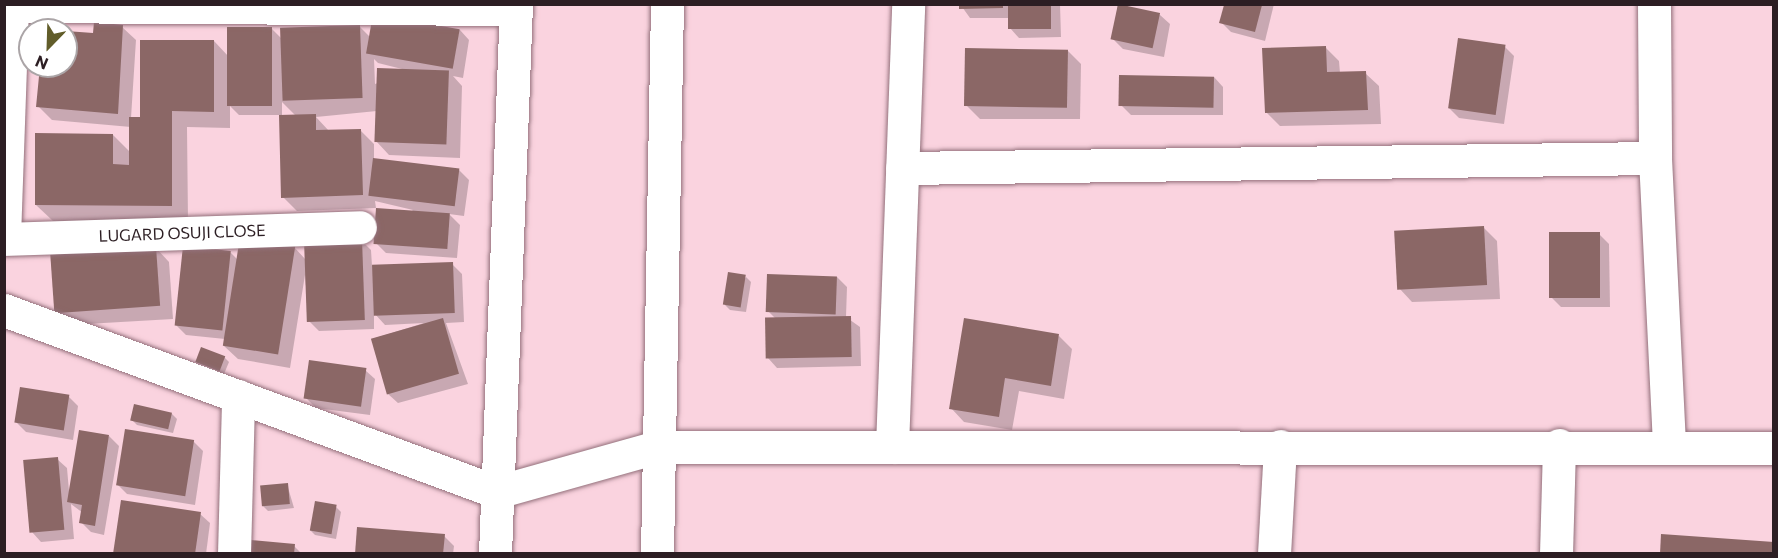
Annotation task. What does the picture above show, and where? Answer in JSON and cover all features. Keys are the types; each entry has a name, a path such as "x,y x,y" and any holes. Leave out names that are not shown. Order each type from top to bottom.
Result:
{"street":[{"path":"657,554 657,447 667,4"},
{"path":"892,447 908,4"},
{"path":"1654,4 1655,158 1669,445"},
{"path":"4,238 7,49 12,5 516,7 495,554"},
{"path":"902,168 1655,158"},
{"name":"LUGARD OSUJI CLOSE","path":"4,238 360,227"},
{"path":"4,310 497,492 657,447 1669,445 1773,448"},
{"path":"234,554 238,396"},
{"path":"1556,554 1559,445"},
{"path":"1274,554 1280,446"}],"building":[{"path":"959,4 1003,4 1003,8 959,9"},
{"path":"1008,4 1051,4 1051,29 1008,29"},
{"path":"1118,4 1160,13 1153,48 1111,39"},
{"path":"1224,5 1262,5 1255,32 1219,23"},
{"path":"373,14 460,29 453,69 366,53"},
{"path":"94,22 123,25 118,114 36,107 39,78 78,78 78,32 93,33"},
{"path":"360,25 363,98 283,101 280,28"},
{"path":"227,27 272,27 272,106 227,106"},
{"path":"1458,38 1506,45 1496,115 1448,108"},
{"path":"140,40 214,40 214,112 172,111 172,206 35,205 35,133 113,134 113,164 129,165 129,117 140,117"},
{"path":"1326,46 1327,72 1366,71 1368,110 1265,113 1262,48"},
{"path":"965,48 1068,50 1067,108 964,106"},
{"path":"377,68 449,71 446,144 374,142"},
{"path":"1119,75 1214,77 1213,108 1118,106"},
{"path":"316,114 316,130 361,129 363,195 281,198 279,115"},
{"path":"373,158 459,169 455,206 368,196"},
{"path":"376,208 450,213 447,249 373,244"},
{"path":"1484,226 1487,285 1397,290 1394,231"},
{"path":"1549,232 1600,232 1600,298 1549,298"},
{"path":"240,237 295,246 278,354 223,346"},
{"path":"362,239 365,320 307,322 304,241"},
{"path":"183,246 231,251 222,331 175,326"},
{"path":"156,247 160,306 54,313 50,254"},
{"path":"453,262 455,313 374,316 372,265"},
{"path":"728,272 746,275 741,307 723,305"},
{"path":"767,274 837,276 836,314 766,312"},
{"path":"851,316 852,357 766,358 765,318"},
{"path":"443,318 459,374 387,394 371,339"},
{"path":"964,318 1059,334 1051,386 1005,378 999,417 949,409"},
{"path":"201,347 225,356 220,371 195,362"},
{"path":"309,360 366,368 361,407 304,399"},
{"path":"20,387 69,395 64,430 14,423"},
{"path":"134,404 172,413 168,429 130,421"},
{"path":"125,429 194,440 185,496 116,485"},
{"path":"79,430 109,435 95,526 79,523 82,505 67,502"},
{"path":"58,457 64,530 29,533 23,460"},
{"path":"288,483 290,504 262,506 260,485"},
{"path":"121,500 201,512 195,554 113,554"},
{"path":"315,501 337,505 331,534 310,531"},
{"path":"357,527 445,534 443,554 355,554"},
{"path":"1661,534 1774,542 1774,554 1660,554"},
{"path":"251,540 295,544 294,554 250,554"}]}
